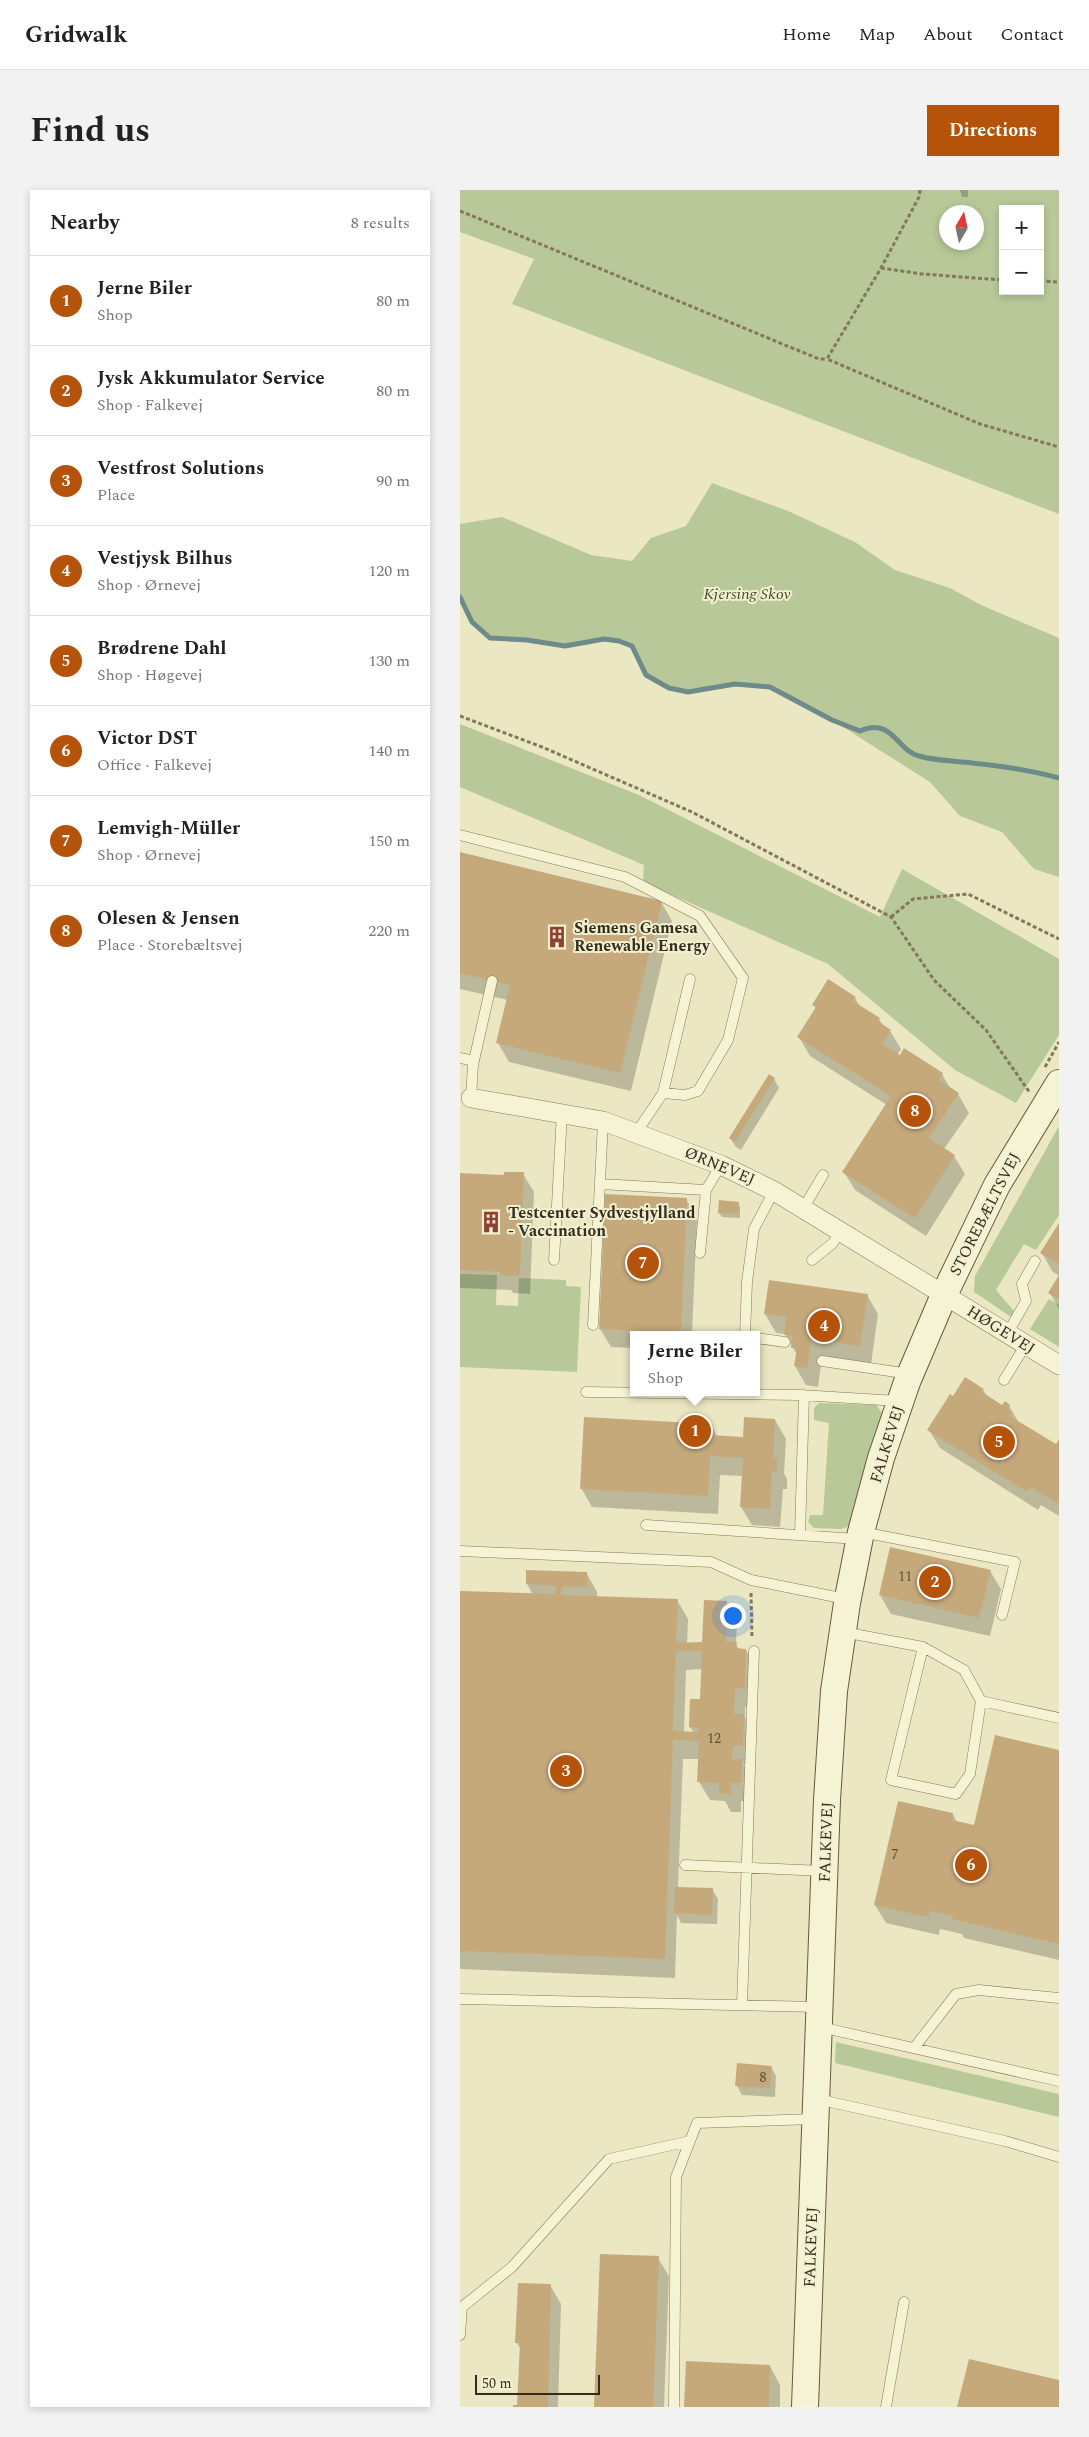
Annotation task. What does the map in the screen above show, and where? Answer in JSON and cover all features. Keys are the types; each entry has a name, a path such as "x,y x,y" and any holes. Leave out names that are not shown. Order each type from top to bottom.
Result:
{"street":[{"name":"STOREBÆLTSVEJ","path":"944,1295 996,1186 1059,1083"},
{"name":"ØRNEVEJ","path":"471,1098 603,1121 721,1164 803,1208 944,1295"},
{"name":"HØGEVEJ","path":"944,1295 1059,1365"},
{"name":"FALKEVEJ","path":"805,2407 824,1871 834,1690 842,1632 860,1535 900,1401 944,1295"}],"lane":[{"path":"460,835 625,877 700,916 743,978 728,1040 698,1091 685,1094 663,1092"},
{"path":"636,1133 663,1092 690,979"},
{"path":"471,1098 474,1061 492,981"},
{"path":"460,1058 474,1061"},
{"path":"554,1260 562,1113"},
{"path":"593,1325 603,1121"},
{"path":"700,1253 706,1190 721,1164"},
{"path":"803,1208 823,1175"},
{"path":"600,1184 706,1190"},
{"path":"745,1331 747,1282 754,1229 774,1191"},
{"path":"812,1260 833,1243 840,1231"},
{"path":"1007,1334 1026,1301 1022,1284 1035,1261"},
{"path":"760,1339 785,1342"},
{"path":"1004,1380 1025,1346"},
{"path":"822,1361 911,1374"},
{"path":"586,1392 630,1393"},
{"path":"760,1395 900,1401"},
{"path":"800,1535 804,1396"},
{"path":"646,1525 800,1535 860,1535 1015,1562 1002,1615"},
{"path":"460,1551 710,1562 751,1580 848,1599"},
{"path":"842,1632 923,1647 964,1670 980,1702 970,1774 956,1794 891,1780 923,1647"},
{"path":"742,2005 754,1651"},
{"path":"980,1702 1059,1718"},
{"path":"685,1865 824,1871"},
{"path":"914,2048 956,1994 979,1990 1059,1998"},
{"path":"460,1999 742,2005 819,2017 914,2048 1059,2081"},
{"path":"674,2407 676,2177 697,2123 816,2109 1005,2141 1059,2157"},
{"path":"460,2335 462,2307 512,2267 608,2159 690,2141"},
{"path":"886,2407 904,2302"}],"path":[{"path":"827,359 881,268 919,197 920,190"},
{"path":"460,211 819,359 827,359 980,424 1059,448"},
{"path":"881,268 922,274 999,280"},
{"path":"1044,281 1059,282"},
{"path":"460,716 542,747 692,812 891,917 934,980 986,1030 1042,1111"},
{"path":"891,917 913,899 968,894 1059,939"},
{"path":"751,1580 750,1616 752,1621 752,1648 754,1651"}],"green space":[{"path":"460,190 1059,190 1059,514 512,304 534,259 460,232"},
{"name":"Kjersing Skov","path":"712,483 788,511 855,542 895,570 950,588 981,605 1059,638 1059,877 1034,869 1002,832 960,816 930,782 832,720 770,687 735,684 688,692 669,688 646,675 632,646 619,641 604,639 565,646 527,640 490,638 472,622 460,597 460,524 502,517 591,555 632,561 651,538 686,526"},
{"path":"460,724 639,795 880,917 902,869 1059,959 1059,1035 1016,1103 955,1070 828,964 643,882 644,865 460,787"},
{"path":"1059,1126 1059,1215 1036,1250 1024,1244 996,1290 1014,1311 1011,1317 974,1292 975,1276"},
{"path":"460,1274 497,1275 496,1305 518,1306 519,1278 566,1280 566,1286 581,1287 577,1372 460,1367"},
{"path":"1049,1299 1059,1305 1059,1347 1030,1329"},
{"path":"819,1403 876,1405 882,1413 849,1526 841,1529 814,1528 808,1522 810,1515 823,1515 829,1423 814,1420 814,1408"},
{"path":"836,2042 1059,2094 1059,2117 835,2063"}],"building":[{"name":"Siemens Gamesa Renewable Energy","path":"460,852 662,901 620,1073 496,1043 510,985 460,973"},
{"path":"828,979 856,997 853,1001 880,1018 878,1021 891,1030 882,1044 900,1055 904,1048 943,1073 939,1080 959,1093 929,1138 955,1155 915,1218 842,1172 891,1096 797,1037 816,1007 812,1005"},
{"path":"769,1074 775,1078 735,1142 729,1138"},
{"name":"Testcenter Sydvestjylland - Vaccination","path":"504,1172 524,1172 520,1276 500,1275 501,1272 460,1270 460,1173 504,1175"},
{"path":"605,1194 687,1198 681,1331 599,1329"},
{"path":"719,1200 739,1202 738,1214 718,1213"},
{"path":"1059,1223 1059,1264 1040,1253"},
{"path":"1059,1275 1059,1299 1048,1293"},
{"path":"769,1280 868,1294 860,1346 811,1339 807,1368 794,1366 797,1348 791,1348 793,1336 784,1335 786,1317 764,1314"},
{"path":"965,1377 984,1389 982,1392 1002,1405 1005,1401 1010,1405 1008,1409 1012,1412 1010,1416 1056,1444 1059,1439 1059,1502 1056,1503 1030,1487 1027,1492 927,1430 950,1394 953,1396"},
{"path":"584,1417 712,1424 711,1435 743,1437 744,1417 775,1419 773,1459 777,1459 777,1471 772,1471 770,1509 740,1507 743,1458 710,1456 708,1496 580,1489"},
{"path":"890,1547 991,1570 979,1618 879,1595"},
{"path":"526,1570 587,1572 587,1587 562,1586 561,1595 678,1599 676,1643 702,1642 704,1600 727,1601 726,1642 737,1642 736,1648 746,1649 745,1689 735,1688 734,1714 744,1714 743,1746 733,1746 732,1759 742,1759 741,1783 731,1783 731,1794 719,1793 719,1783 697,1782 699,1741 673,1740 665,1959 460,1951 460,1591 555,1594 556,1586 526,1584","holes":["676,1651 702,1651 700,1699 690,1699 689,1727 699,1728 699,1732 673,1731"]},
{"path":"995,1735 1059,1750 1059,1944 952,1919 953,1916 930,1911 928,1917 874,1905 898,1801 953,1813 952,1820 974,1825"},
{"path":"675,1887 713,1888 712,1915 674,1913"},
{"path":"737,2063 772,2066 770,2088 735,2086"},
{"path":"600,2254 659,2256 653,2407 594,2407"},
{"path":"518,2283 551,2284 548,2407 513,2407 513,2405 517,2405 520,2343 515,2343"},
{"path":"969,2359 1059,2380 1059,2407 957,2407"},
{"path":"686,2361 770,2365 769,2407 684,2407"}],"waterway":[{"path":"460,597 472,622 490,638 527,640 565,646 604,639 619,641 632,646 646,675 669,688 688,692 735,684 770,687 832,720 860,731 871,728 880,728 887,731 911,753 925,758 983,764 1059,778"}],"place":[{"name":"Siemens Gamesa Renewable Energy","path":"557,937"},
{"name":"Olesen & Jensen","path":"915,1111"},
{"name":"Testcenter Sydvestjylland - Vaccination","path":"491,1222"},
{"name":"Lemvigh-Müller","path":"643,1263"},
{"name":"Vestjysk Bilhus","path":"824,1326"},
{"name":"Jerne Biler","path":"695,1431"},
{"name":"Brødrene Dahl","path":"999,1442"},
{"name":"Jysk Akkumulator Service","path":"935,1582"},
{"name":"Vestfrost Solutions","path":"566,1771"},
{"name":"Victor DST","path":"971,1865"}]}
